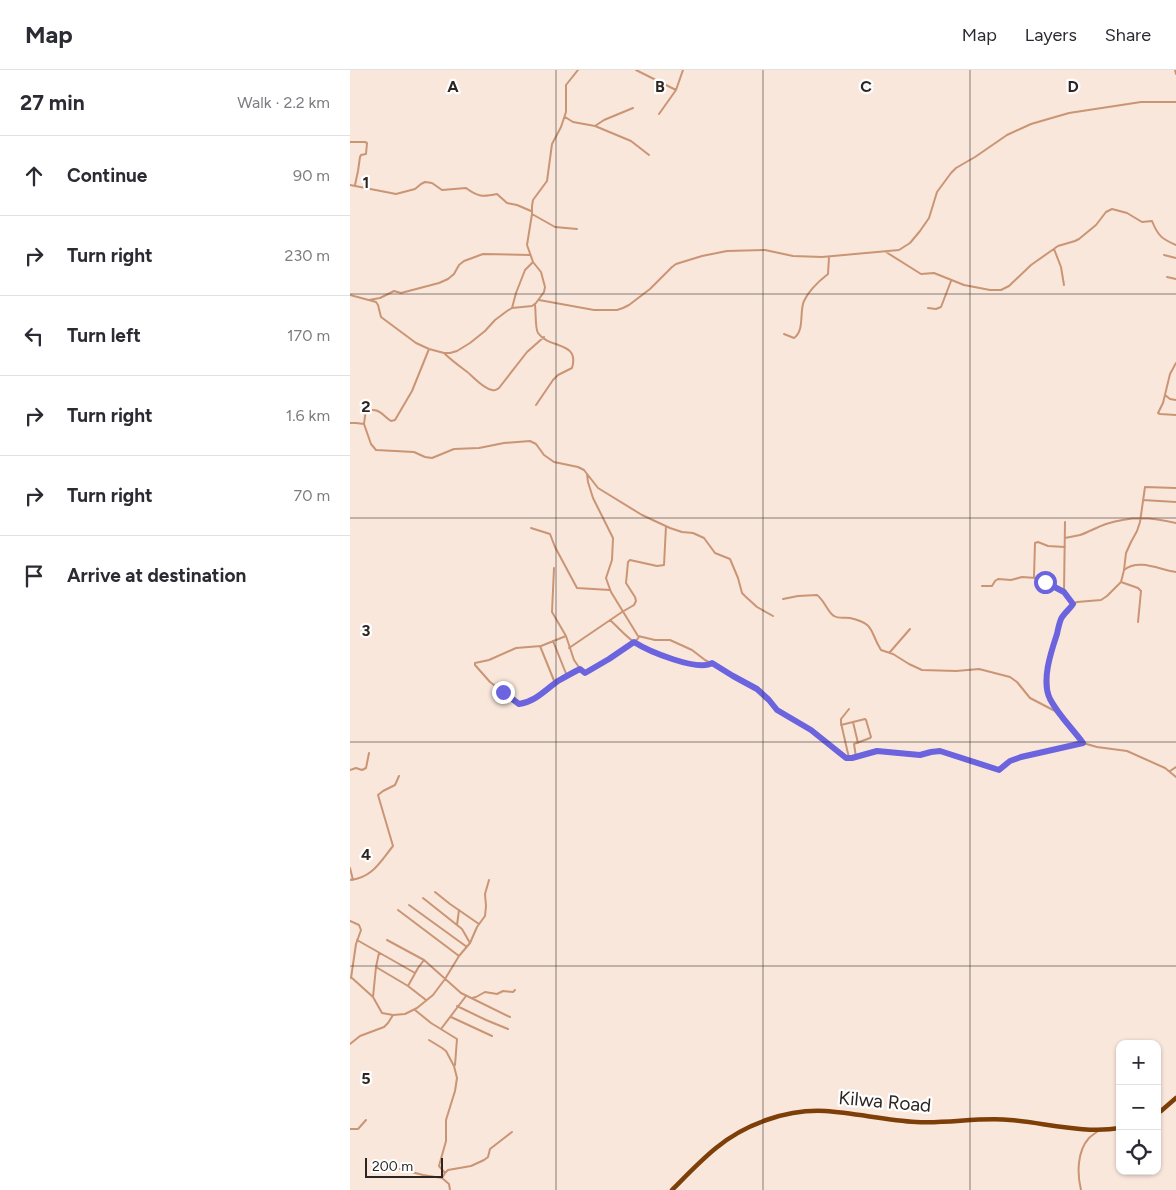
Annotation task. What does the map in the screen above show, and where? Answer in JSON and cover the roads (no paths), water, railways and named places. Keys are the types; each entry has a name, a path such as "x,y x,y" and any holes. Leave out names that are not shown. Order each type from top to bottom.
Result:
{"highway":[{"path":"1161,1111 1176,1098"},
{"name":"Kilwa Road","path":"672,1190 715,1148 724,1142 748,1128 767,1120 798,1112 824,1111 921,1122 1004,1119 1099,1130 1116,1128"}],"street":[{"path":"350,295 376,302 380,317 409,339 444,353 457,351 470,343 486,331 502,314 512,308 535,305 544,292 545,287 542,272 533,262 527,245 533,200 547,181 552,144 565,117 567,104 566,85 578,70"},
{"path":"636,70 676,90"},
{"path":"660,114 676,90 683,70"},
{"path":"1175,70 1176,74"},
{"path":"539,300 588,309 617,310 640,298 658,283 672,267 702,256 727,251 757,250 800,257 829,257 899,250 914,239 929,218 937,192 951,173 1007,135 1032,124 1077,111 1140,102 1176,102"},
{"path":"595,126 604,120 633,108"},
{"path":"565,117 573,122 595,126 631,141 649,155"},
{"path":"350,142 367,143 366,154 360,157 354,185"},
{"path":"350,184 396,194 415,189 425,182 432,183 442,190 466,188 480,196 497,194 506,203 517,205 554,227 577,229"},
{"path":"884,251 921,274 934,273 964,285 990,290 1005,289 1031,265 1061,244 1075,242 1096,225 1106,212 1112,209 1127,213 1142,222 1152,221 1160,237 1176,245"},
{"path":"1054,249 1061,267 1064,285"},
{"path":"369,300 394,292 401,293 434,285 448,279 464,261 483,254 530,256"},
{"path":"1164,255 1176,258"},
{"path":"784,334 794,338 797,336 802,318 803,303 819,281 828,274 829,257"},
{"path":"512,308 525,270 533,262"},
{"path":"1167,277 1176,279"},
{"path":"928,308 936,309 941,307 952,280"},
{"path":"535,305 538,334 556,345 569,349 573,355 572,368 558,375 553,380 536,405"},
{"path":"444,353 486,388 496,390 500,388 527,352 544,337"},
{"path":"430,349 412,391 395,420 391,421 373,409 366,411 364,424 371,444 376,450 414,452 424,457 432,458 454,448 479,448 504,443 530,442 536,444 544,455 554,462 584,470 598,488 642,516 682,532 691,532 705,539 715,553 729,559 743,594 773,616"},
{"path":"1176,363 1170,374 1158,412 1160,414 1176,415"},
{"path":"1164,394 1170,399 1176,400"},
{"path":"350,423 364,424"},
{"path":"587,474 593,498 614,538 612,560 606,579 622,612 639,637 669,640 689,648 702,658 757,689 777,710 811,730 849,758 877,751 920,755 940,751 999,770 1010,761 1021,757 1083,743 1097,747 1127,750 1160,765 1170,771 1176,778"},
{"path":"1062,719 1049,696 1047,674 1060,622 1073,604 1081,600 1101,600 1121,582 1126,553 1141,518 1145,487 1176,488"},
{"path":"1143,500 1176,502"},
{"path":"1065,538 1119,520 1151,518 1176,523"},
{"path":"1064,592 1065,522"},
{"path":"569,648 634,605 636,601 634,595 626,584 628,561 657,566 664,565 666,526"},
{"path":"530,528 550,534 577,588 610,590"},
{"path":"1034,577 1035,543 1065,547"},
{"path":"1124,570 1131,566 1142,565 1176,572"},
{"path":"554,568 552,610 566,636 574,660 580,669 585,673 609,659 639,637"},
{"path":"982,586 992,586 998,579 1012,580 1022,577 1034,577 1064,592 1073,604"},
{"path":"1121,582 1140,590 1138,622"},
{"path":"783,599 816,595 835,617 852,619 867,624 874,633 880,649 890,652 922,670 956,671 979,669 1010,677 1017,682 1030,698 1052,710 1062,719 1083,743"},
{"path":"610,620 634,642 650,651 667,658 701,665 712,663"},
{"path":"890,652 910,629"},
{"path":"566,636 540,646 516,648 490,660 475,663 478,670 490,682 519,704 532,700 555,683 580,669"},
{"path":"553,642 567,676"},
{"path":"540,646 555,683"},
{"path":"849,709 841,719 841,725 849,758"},
{"path":"841,725 865,719 868,724 871,737 854,744 856,757"},
{"path":"853,722 858,743"},
{"path":"350,770 366,768 369,753"},
{"path":"1170,771 1176,767"},
{"path":"350,868 351,880 368,875 393,846 378,795 380,792 395,785 399,776"},
{"path":"350,921 361,929 357,940 351,977 373,997 382,1013 393,1015 405,1014 415,1010 433,995 458,956 470,943 486,912 485,894 489,880"},
{"path":"435,892 479,924"},
{"path":"422,898 465,933 470,943"},
{"path":"409,905 467,947"},
{"path":"398,910 458,956"},
{"path":"456,925 459,910"},
{"path":"357,940 415,972"},
{"path":"386,940 424,960 461,993 510,1017"},
{"path":"373,997 379,953"},
{"path":"408,986 424,960"},
{"path":"376,967 408,986 426,1001"},
{"path":"470,998 484,992 497,994 513,992 515,990"},
{"path":"441,1030 466,996"},
{"path":"458,1006 508,1029"},
{"path":"415,1010 456,1040 454,1066"},
{"path":"350,1044 360,1036 384,1027 393,1015"},
{"path":"451,1017 492,1036"},
{"path":"428,1040 446,1051 454,1066 457,1078 446,1120 446,1136 439,1166 445,1173"},
{"path":"350,1129 358,1129 366,1120"},
{"path":"1080,1190 1080,1156 1089,1138 1099,1130"},
{"path":"442,1178 448,1170 471,1166 484,1160 488,1157 490,1149 512,1132"},
{"path":"400,1169 442,1178 449,1184 450,1190"}]}
